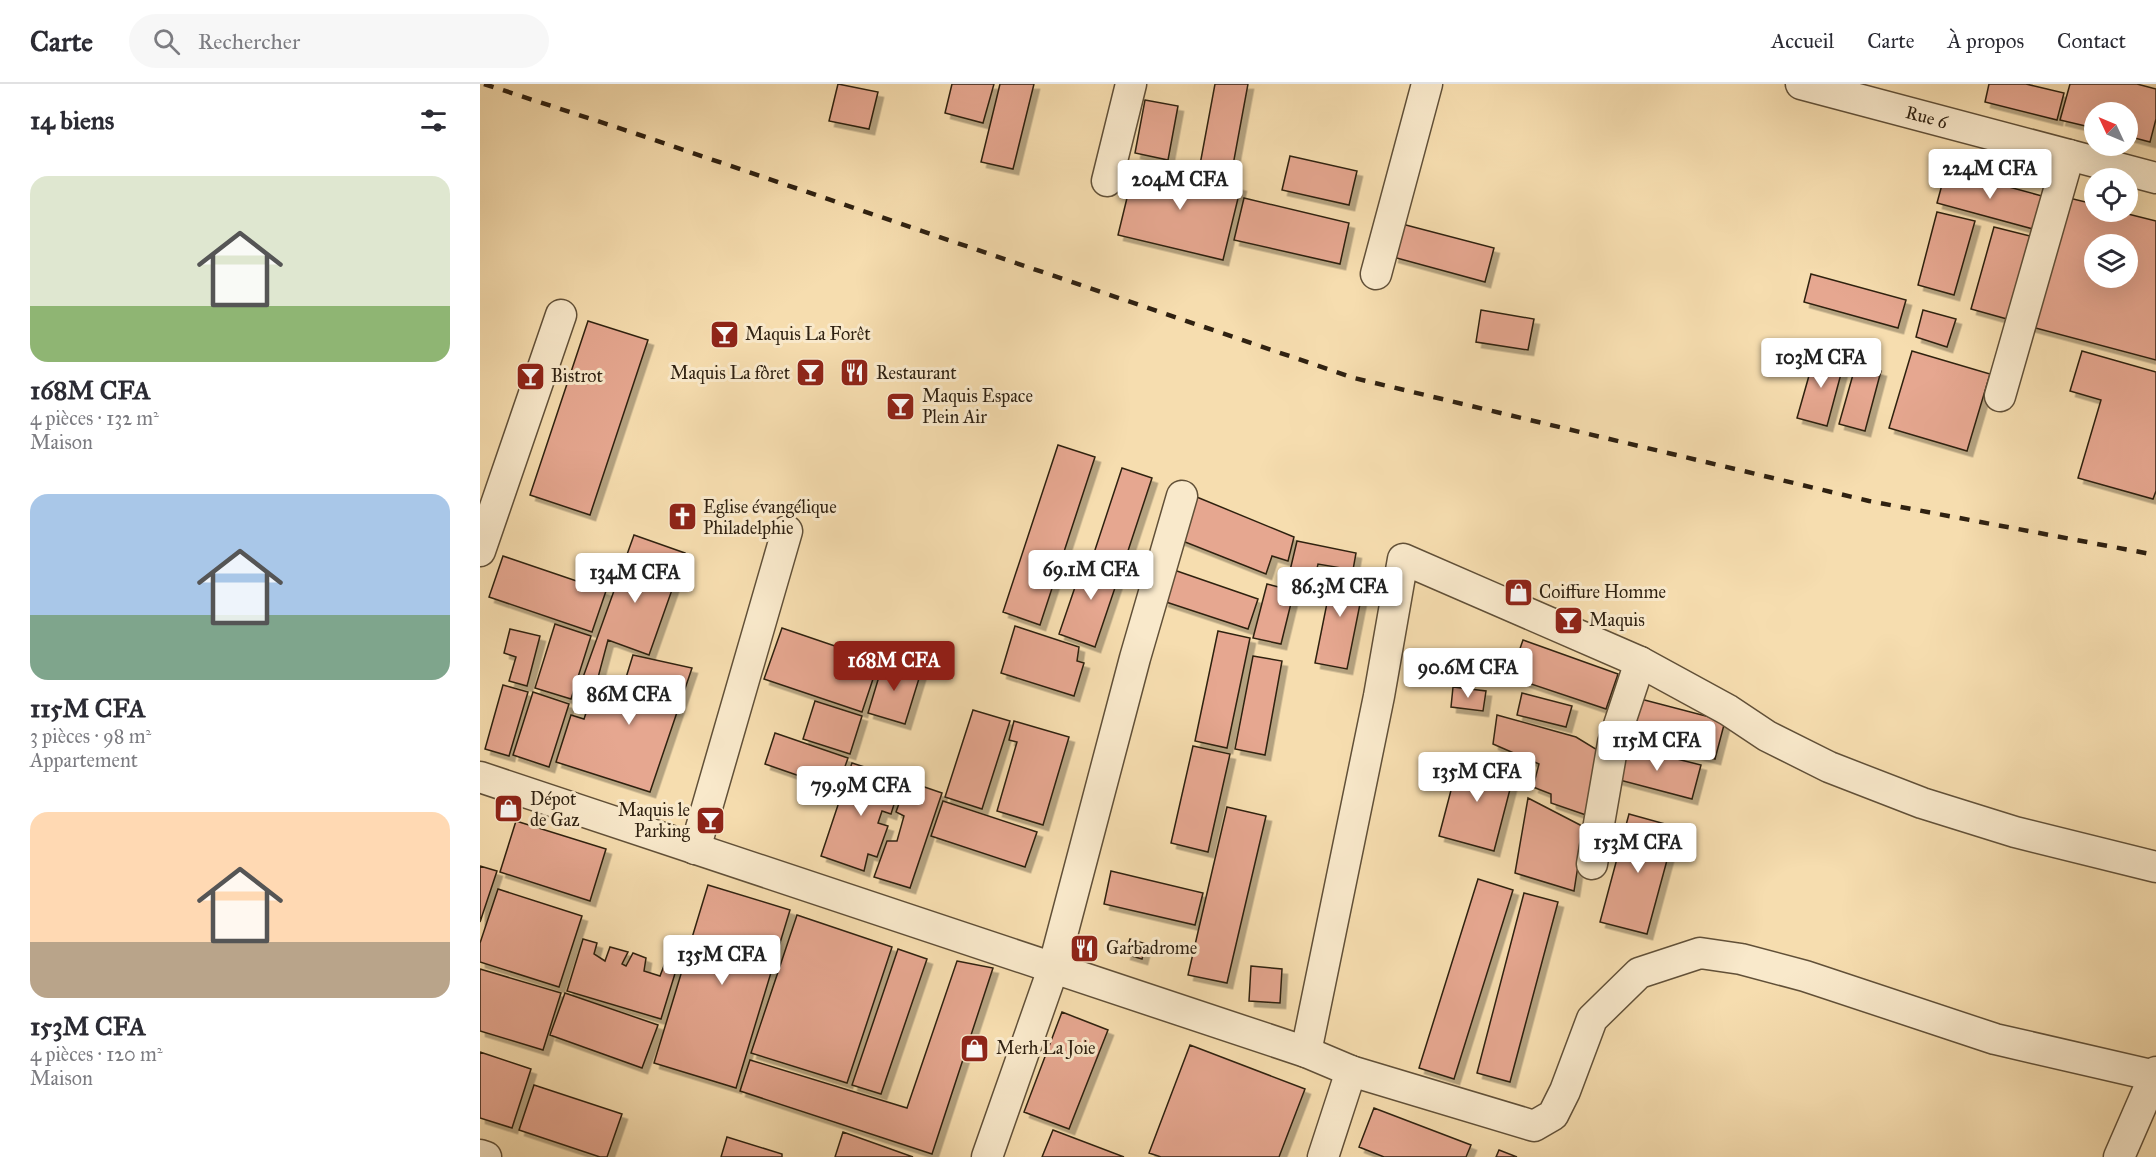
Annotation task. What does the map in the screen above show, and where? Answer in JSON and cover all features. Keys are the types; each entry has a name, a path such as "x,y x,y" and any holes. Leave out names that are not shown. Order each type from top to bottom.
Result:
{"street":[{"path":"1107,181 1131,84"},
{"path":"1376,274 1427,84"},
{"name":"Rue 6","path":"1801,84 2156,178"},
{"path":"2000,396 2069,155"},
{"path":"480,551 561,315"},
{"path":"987,1157 1053,969 1132,669 1182,496"},
{"path":"695,849 787,531"},
{"path":"1306,1053 1377,708 1403,559 1640,662 1728,710 1767,736 1829,767 1922,803 2015,832 2156,867"},
{"path":"1592,864 1612,742 1640,662"},
{"path":"480,777 1306,1053 1351,1071 1534,1126 1553,1115 1565,1091 1593,1019 1639,973 1700,953 1741,959 1805,976 1995,1039 2155,1074 2119,1157"},
{"path":"1323,1157 1351,1071"},
{"path":"480,1155 486,1157"}],"building":[{"path":"838,84 878,92 869,129 829,121"},
{"path":"952,84 994,84 983,123 945,113"},
{"path":"1000,84 1034,84 1013,169 981,162"},
{"path":"1215,84 1248,84 1231,176 1199,170"},
{"path":"1989,84 2026,84 2064,93 2057,120 1985,102"},
{"path":"2070,84 2137,84 2156,89 2156,119 2150,142 2138,139 2138,102 2084,102 2084,126 2060,120"},
{"path":"1145,100 1178,106 1168,160 1135,153"},
{"path":"1290,156 1357,171 1349,205 1282,190"},
{"path":"1136,161 1241,186 1223,260 1118,235"},
{"path":"1946,170 2042,196 2033,229 1937,203"},
{"path":"2065,197 2084,202 2084,222 2138,222 2138,216 2156,221 2156,360 2028,326"},
{"path":"1244,198 1349,223 1340,264 1234,240"},
{"path":"1937,212 1975,221 1954,295 1918,285"},
{"path":"1402,224 1494,248 1485,282 1393,257"},
{"path":"1994,227 2030,236 2007,319 1971,309"},
{"path":"1811,274 1906,300 1898,328 1804,302"},
{"path":"1481,310 1534,319 1528,350 1476,342"},
{"path":"1923,310 1956,319 1947,347 1916,337"},
{"path":"588,321 648,340 590,515 530,495"},
{"path":"1816,351 1845,359 1827,426 1797,418"},
{"path":"1912,351 1990,374 1967,451 1889,428"},
{"path":"2082,351 2156,372 2156,491 2153,499 2078,478 2101,400 2070,391"},
{"path":"1856,364 1881,371 1865,431 1839,424"},
{"path":"1058,445 1095,457 1040,625 1003,612"},
{"path":"1122,468 1152,478 1124,563 1094,553"},
{"path":"1187,493 1294,537 1288,561 1272,556 1266,574 1175,538"},
{"path":"634,535 685,553 649,655 608,640 592,700 577,694"},
{"path":"1297,541 1356,553 1353,570 1318,564 1313,586 1288,579"},
{"path":"1086,555 1122,567 1095,647 1059,634"},
{"path":"503,556 606,591 592,632 489,597"},
{"path":"1334,568 1366,574 1347,669 1315,663"},
{"path":"1174,570 1258,599 1248,629 1163,601"},
{"path":"1267,584 1294,591 1281,644 1253,638"},
{"path":"555,624 591,636 571,699 535,688"},
{"path":"1015,626 1079,647 1077,661 1084,663 1074,696 1001,673"},
{"path":"782,628 879,661 862,712 764,679"},
{"path":"510,629 540,636 527,686 509,681 516,657 504,653"},
{"path":"1218,631 1250,638 1227,748 1195,741"},
{"path":"1523,640 1618,674 1606,709 1510,677"},
{"path":"633,655 692,668 650,792 556,762 571,715 584,719 589,704 616,710"},
{"path":"1253,656 1282,661 1265,755 1235,749"},
{"path":"884,660 921,672 905,724 868,713"},
{"path":"503,685 528,692 509,756 485,749"},
{"path":"1453,687 1486,691 1483,711 1451,707"},
{"path":"533,692 569,704 549,767 513,755"},
{"path":"1522,693 1572,706 1566,727 1517,715"},
{"path":"1633,697 1725,721 1715,759 1623,735"},
{"path":"815,701 862,716 850,754 803,739"},
{"path":"973,710 1010,721 982,809 945,797"},
{"path":"1497,715 1576,737 1604,754 1586,815 1551,803 1551,794 1533,787 1539,764 1493,744"},
{"path":"1014,721 1069,737 1043,825 997,811 1017,742 1009,740"},
{"path":"775,733 848,758 837,789 765,764"},
{"path":"1621,745 1701,765 1692,799 1612,778"},
{"path":"1193,746 1230,754 1208,852 1171,843"},
{"path":"1460,756 1515,770 1494,851 1439,836"},
{"path":"852,763 902,779 891,814 882,811 878,823 888,826 877,857 868,854 864,871 821,856"},
{"path":"907,781 942,793 910,888 874,877 887,841 897,841 904,816 896,812"},
{"path":"1528,798 1584,827 1574,891 1515,873"},
{"path":"943,801 1037,832 1025,867 931,836"},
{"path":"1227,807 1266,816 1227,983 1188,975"},
{"path":"1629,814 1676,827 1647,934 1600,922"},
{"path":"516,821 606,849 590,901 500,872"},
{"path":"480,866 497,871 480,922"},
{"path":"1111,871 1203,893 1195,925 1104,904"},
{"path":"1478,879 1513,890 1454,1079 1419,1068"},
{"path":"708,885 790,910 736,1088 654,1063"},
{"path":"498,889 582,916 559,987 480,962 480,943"},
{"path":"1524,893 1558,902 1510,1082 1477,1073"},
{"path":"797,915 892,947 847,1083 751,1053"},
{"path":"583,939 597,943 594,954 605,961 610,947 628,952 622,964 626,966 633,953 646,958 644,971 660,976 665,963 677,967 661,1019 567,991"},
{"path":"1130,939 1146,944 1142,959 1125,954"},
{"path":"898,949 927,959 881,1094 852,1085"},
{"path":"957,961 993,968 932,1154 740,1091 750,1060 907,1108"},
{"path":"1251,966 1282,969 1280,1003 1249,1001"},
{"path":"480,969 561,993 543,1050 480,1031"},
{"path":"565,993 658,1025 642,1068 550,1035"},
{"path":"1062,1012 1108,1030 1069,1129 1024,1112"},
{"path":"1190,1045 1305,1089 1279,1157 1161,1157 1149,1153"},
{"path":"480,1052 531,1069 512,1128 480,1118"},
{"path":"534,1085 622,1114 607,1157 600,1157 519,1130"},
{"path":"1374,1108 1471,1145 1466,1157 1384,1157 1359,1147"},
{"path":"1053,1130 1124,1157 1042,1157"},
{"path":"843,1132 913,1157 835,1157"},
{"path":"727,1137 782,1154 782,1157 721,1157"},
{"path":"1499,1150 1517,1157 1496,1157"}],"railway":[{"path":"484,84 1354,378 1869,501 2156,555"}],"place":[{"name":"Maquis La Forêt","path":"724,334"},
{"name":"Maquis La fôret","path":"811,373"},
{"name":"Restaurant","path":"855,373"},
{"name":"Bistrot","path":"530,376"},
{"name":"Maquis Espace Plein Air","path":"901,406"},
{"name":"Eglise évangélique Philadelphie","path":"682,517"},
{"name":"Coiffure Homme","path":"1518,592"},
{"name":"Maquis","path":"1568,620"},
{"name":"Dépot de Gaz","path":"509,809"},
{"name":"Maquis le Parking","path":"711,820"},
{"name":"Garbadrome","path":"1085,948"},
{"name":"Merh La Joie","path":"975,1048"}]}
